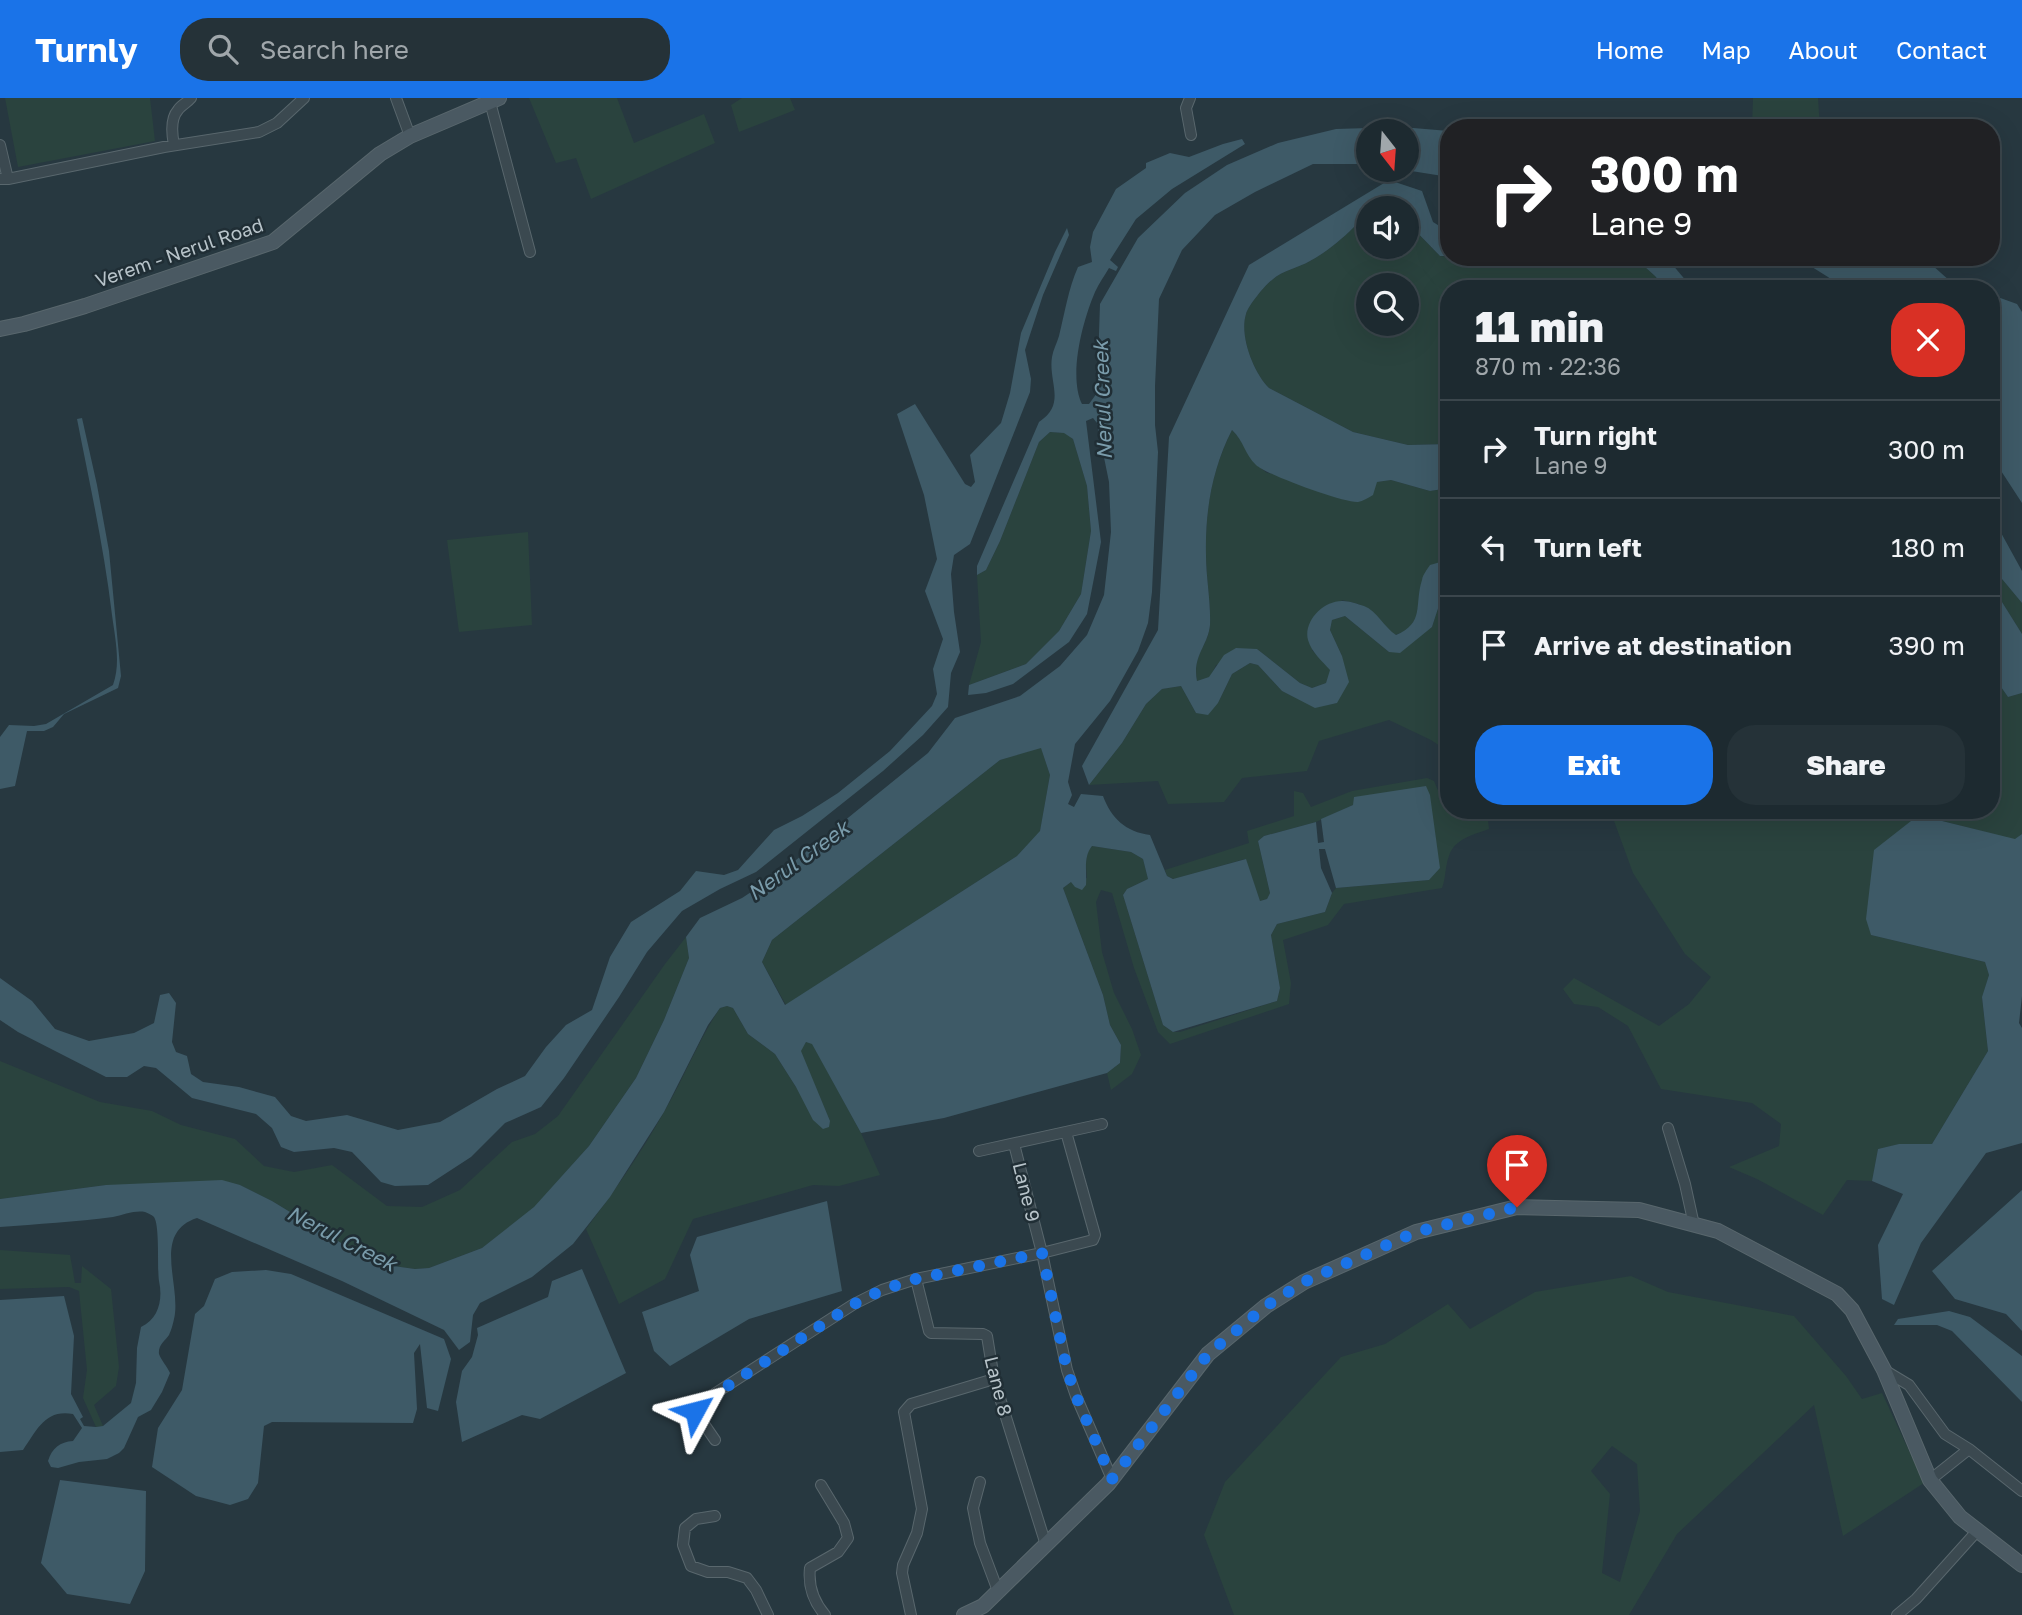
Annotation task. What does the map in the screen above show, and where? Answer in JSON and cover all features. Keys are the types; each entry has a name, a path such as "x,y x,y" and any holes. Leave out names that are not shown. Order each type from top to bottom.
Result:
{"main road":[{"name":"Verem - Nerul Road","path":"0,329 85,306 273,242 380,154 410,136 495,100"},
{"path":"966,1615 983,1606 1112,1479 1208,1354 1266,1306 1304,1282 1416,1232 1517,1207 1639,1210 1718,1231 1837,1294 1852,1310 1884,1370 1930,1480 1960,1517 2022,1565"}],"street":[{"path":"174,145 175,114 191,98"},
{"path":"396,98 410,136"},
{"path":"1190,98 1186,108 1191,135"},
{"path":"495,100 530,252"},
{"path":"0,145 4,179 174,145 259,132 277,123 297,101"},
{"path":"979,1151 1102,1124"},
{"path":"1668,1128 1694,1225"},
{"path":"715,1440 695,1411 698,1405 854,1304 882,1290 916,1279 1042,1253 1090,1242 1095,1238 1066,1132"},
{"name":"Lane 9","path":"1014,1144 1042,1253 1067,1370 1112,1479"},
{"name":"Lane 8","path":"916,1279 932,1334 987,1336 994,1379 1046,1545"},
{"path":"1884,1370 1909,1385 1945,1434 1969,1449 2022,1491"},
{"path":"911,1615 902,1573 903,1564 917,1533 922,1509 904,1412 911,1404 994,1379"},
{"path":"1930,1480 1969,1449"},
{"path":"981,1482 974,1508 980,1543 998,1591"},
{"path":"821,1485 844,1523 848,1538 838,1552 810,1568 808,1580 813,1597 825,1615"},
{"path":"715,1516 696,1519 685,1528 683,1545 687,1559 691,1566 708,1572 728,1572 747,1578 768,1615"},
{"path":"1896,1615 1916,1599 1978,1530"}],"green space":[{"path":"5,98 150,98 155,141 18,167"},
{"path":"529,98 617,98 634,143 704,114 715,143 591,199 576,158 556,163"},
{"path":"742,98 790,98 795,110 739,132 731,105"},
{"path":"1753,98 1818,98 1819,119 1752,119"},
{"path":"1356,225 1356,259 1419,259 1419,234 1440,256 1440,266 1644,266 1658,280 1440,280 1440,444 1408,445 1353,432 1269,388 1249,354 1244,323 1246,314 1257,296 1281,274 1327,250"},
{"path":"1232,430 1255,462 1267,473 1377,482 1391,480 1430,491 1440,489 1440,566 1420,590 1416,618 1408,630 1395,635 1369,609 1342,600 1312,650 1331,670 1326,683 1312,688 1300,683 1257,649 1216,665 1210,677 1197,681 1198,657 1210,625 1207,522 1215,475"},
{"path":"1050,432 1065,433 1073,439 1087,486 1091,531 1081,594 1059,631 1026,664 969,685 981,642 977,575 986,570 1039,442"},
{"path":"528,532 532,625 459,632 447,540"},
{"path":"2000,577 2022,603 2022,634 2000,599"},
{"path":"1440,602 1440,746 1389,720 1319,741 1307,771 1242,778 1224,802 1168,804 1158,781 1089,785 1122,743 1146,704 1162,689 1181,686 1196,713 1218,703 1232,674 1250,663 1258,665 1282,691 1315,707 1337,703 1342,656 1330,630 1332,620 1345,616 1389,652 1432,627"},
{"path":"2000,686 2008,697 2022,693 2022,834 2015,840 1943,821 1871,935 1985,962 1989,975 1982,998 1988,1051 1932,1144 1900,1144 1878,1149 1872,1181 1847,1180 1823,1215 1729,1167 1779,1146 1781,1124 1752,1103 1661,1089 1628,1026 1598,1007 1574,1004 1563,989 1574,978 1659,1026 1689,1004 1711,977 1685,954 1633,873 1613,819 2000,819"},
{"path":"1041,747 1050,775 1040,832 1017,856 786,1005 762,962 772,940 1000,760"},
{"path":"1427,778 1434,781 1440,795 1440,819 1488,820 1489,829 1455,845 1448,860 1442,888 1344,904 1328,925 1283,940 1291,983 1289,1004 1170,1044 1158,1032 1134,968 1112,893 1101,890 1096,902 1102,952 1114,993 1132,1029 1141,1055 1132,1074 1111,1090 1107,1073 1120,1063 1121,1045 1110,1025 1103,995 1063,888 1071,882 1087,878 1089,849 1092,846 1131,852 1143,859 1148,879 1127,889 1123,895 1163,1025 1173,1032 1180,1032 1277,1001 1280,988 1271,935 1277,924 1325,912 1336,888 1429,880 1353,805 1316,822 1264,836 1258,841 1270,893 1267,899 1260,901 1245,859 1174,879 1167,876 1165,870 1249,843 1247,831 1294,816 1294,791 1303,793 1311,807 1352,791"},
{"path":"686,937 689,958 664,1020 636,1078 589,1146 534,1208 482,1248 429,1268 386,1265 356,1252 272,1201 240,1185 106,1185 0,1199 0,1061 100,1102 152,1111 181,1125 235,1139 264,1166 294,1172 332,1165 387,1206 422,1207 460,1190 512,1142 535,1134 558,1116"},
{"path":"720,1008 733,1008 748,1034 775,1054 796,1087 830,1121 800,1051 806,1042 812,1043 861,1133 880,1175 839,1186 813,1185 693,1219 665,1279 619,1304 586,1229 646,1142"},
{"path":"0,1250 70,1255 75,1283 81,1283 82,1266 111,1289 119,1367 116,1386 94,1405 103,1426 96,1427 83,1398 87,1370 79,1291 69,1287 0,1289"},
{"path":"1631,1276 1668,1292 1794,1316 1846,1376 1862,1399 1882,1393 1924,1483 1843,1536 1814,1405 1677,1534 1629,1615 1234,1615 1204,1535 1225,1482 1341,1357 1385,1344 1448,1304 1470,1329 1535,1292","holes":["1612,1446 1637,1464 1640,1511 1620,1582 1602,1573 1610,1494 1591,1471"]}],"water":[{"name":"Nerul Creek","path":"1356,128 1356,164 1313,164 1215,215 1182,250 1159,299 1155,386 1158,452 1152,592 1148,623 1138,651 1110,701 1075,744 1068,782 1072,795 1068,804 1074,807 1081,794 1103,796 1120,823 1134,831 1150,835 1167,876 1173,879 1246,859 1260,901 1267,899 1270,893 1258,841 1264,836 1316,822 1318,843 1324,842 1321,819 1353,805 1354,797 1426,786 1430,795 1440,868 1429,880 1336,888 1325,849 1319,849 1321,868 1332,893 1325,912 1277,924 1271,935 1280,988 1277,1001 1173,1032 1163,1025 1123,895 1127,889 1148,879 1143,859 1131,852 1092,846 1086,859 1086,885 1082,890 1071,882 1063,888 1103,995 1110,1025 1121,1045 1120,1063 1107,1073 944,1118 861,1133 812,1044 806,1042 801,1051 830,1121 829,1127 823,1129 813,1120 775,1054 748,1034 733,1008 720,1008 708,1025 664,1112 610,1197 573,1244 532,1277 480,1303 473,1315 470,1342 459,1350 444,1330 342,1281 197,1218 183,1225 175,1235 172,1248 174,1319 169,1335 159,1351 170,1373 151,1410 138,1417 124,1448 107,1459 51,1467 48,1461 54,1449 60,1444 73,1441 82,1428 73,1414 63,1413 43,1423 23,1450 0,1452 0,1300 64,1296 74,1336 71,1394 83,1417 80,1419 84,1426 96,1427 103,1426 131,1403 136,1383 137,1348 141,1327 156,1314 160,1295 157,1229 151,1215 137,1212 99,1219 0,1227 0,1199 106,1185 222,1180 240,1185 272,1201 356,1252 386,1265 429,1268 482,1248 534,1207 589,1146 636,1078 664,1020 689,958 686,937 700,918 742,898 780,873 928,753 955,718 1020,696 1060,666 1087,635 1104,595 1111,532 1109,482 1097,423 1093,418 1086,421 1101,542 1087,614 1069,642 1013,684 986,693 968,695 969,685 1026,664 1059,631 1081,594 1091,531 1087,486 1073,439 1064,433 1050,432 1039,442 986,570 977,575 977,566 1039,422 1052,408 1052,357 1069,293 1078,267 1092,262 1090,247 1093,232 1116,189 1146,168 1146,163 1170,153 1189,157 1242,139 1245,144 1172,189 1136,219 1110,260 1118,267 1116,271 1109,268 1097,289 1086,317 1079,348 1076,378 1082,404 1089,404 1097,393 1100,304 1138,238 1185,193 1227,165 1278,143 1336,129","holes":["1041,748 1050,775 1040,831 1017,856 785,1005 762,962 772,940 1000,760"]},
{"path":"1419,128 1440,130 1440,176 1419,172"},
{"path":"1386,182 1395,182 1422,191 1433,222 1440,226 1440,256 1419,234 1419,196 1363,196"},
{"path":"1356,200 1356,225 1348,233 1310,261 1272,280 1253,301 1244,323 1249,354 1269,388 1353,432 1408,445 1440,444 1440,489 1430,491 1391,480 1377,482 1373,495 1362,501 1338,498 1263,470 1252,461 1232,430 1219,460 1209,506 1206,555 1210,625 1198,658 1197,681 1209,677 1224,655 1236,648 1257,649 1300,683 1312,688 1326,683 1330,670 1310,645 1307,633 1316,613 1336,602 1354,603 1373,612 1396,635 1415,619 1425,572 1430,565 1440,562 1440,602 1432,627 1400,653 1389,652 1345,616 1332,620 1330,630 1342,656 1349,682 1337,703 1315,708 1282,691 1258,665 1250,663 1232,674 1218,703 1208,715 1196,713 1181,686 1162,689 1146,704 1122,743 1089,785 1082,766 1158,630 1169,437 1249,265"},
{"path":"1067,228 1069,235 1043,295 1025,350 1031,379 1030,392 970,544 954,555 951,574 960,652 951,673 948,707 923,735 883,771 756,872 682,911 647,952 564,1078 541,1107 505,1123 471,1157 428,1185 395,1186 381,1182 352,1152 334,1148 294,1152 281,1147 272,1128 256,1114 192,1098 156,1068 144,1066 127,1077 106,1077 0,1020 0,978 32,1001 55,1029 89,1041 134,1033 154,1023 160,995 169,993 176,1003 172,1042 176,1052 187,1056 191,1074 203,1082 239,1087 275,1097 291,1116 306,1121 347,1115 398,1130 440,1122 525,1076 566,1025 592,1010 610,957 631,922 680,891 696,871 724,875 738,870 774,830 838,793 890,751 932,706 937,694 933,669 943,639 925,591 937,559 924,495 897,414 915,404 965,484 971,487 975,482 970,455 1001,423 1010,393 1021,333"},
{"path":"1644,266 1674,266 1685,280 1658,280"},
{"path":"1810,266 1933,266 1949,280 1832,280"},
{"path":"2000,298 2017,304 2022,312 2022,503 2000,469"},
{"path":"82,418 109,551 121,676 118,688 64,714 53,727 44,731 27,731 15,786 0,789 0,737 9,725 46,724 113,685 117,668 109,590 77,419"},
{"path":"2000,531 2022,571 2022,603 2000,577"},
{"path":"2000,599 2022,634 2022,693 2008,697 2000,686"},
{"path":"1911,821 1942,821 2015,839 2022,834 2022,996 2019,1023 2022,1028 2022,1143 1986,1153 1921,1243 1894,1305 1882,1299 1878,1245 1903,1194 1872,1181 1878,1149 1899,1144 1932,1144 1988,1051 1982,997 1989,975 1985,962 1871,935 1866,919 1874,850"},
{"path":"2022,1190 2022,1331 2006,1314 1955,1299 1932,1271"},
{"path":"827,1201 842,1291 749,1319 670,1366 654,1351 642,1312 699,1291 690,1255 697,1237"},
{"path":"582,1269 626,1373 540,1419 522,1415 462,1442 456,1402 462,1371 472,1357 478,1335 477,1328 548,1297 552,1281"},
{"path":"266,1270 291,1274 444,1339 451,1359 438,1411 427,1408 420,1344 414,1353 417,1409 413,1423 272,1422 264,1426 258,1483 248,1499 230,1505 196,1496 152,1467 158,1428 182,1390 195,1314 204,1306 215,1279 232,1272"},
{"path":"1949,1311 1970,1317 2022,1356 2022,1402 1952,1331 1937,1325 1894,1325 1898,1319"},
{"path":"60,1480 146,1491 145,1571 130,1604 67,1594 41,1563"}],"route":[{"path":"695,1411 698,1405 866,1297 916,1279 1042,1253 1067,1370 1112,1479 1208,1354 1266,1306 1304,1282 1416,1232 1517,1207"}]}
